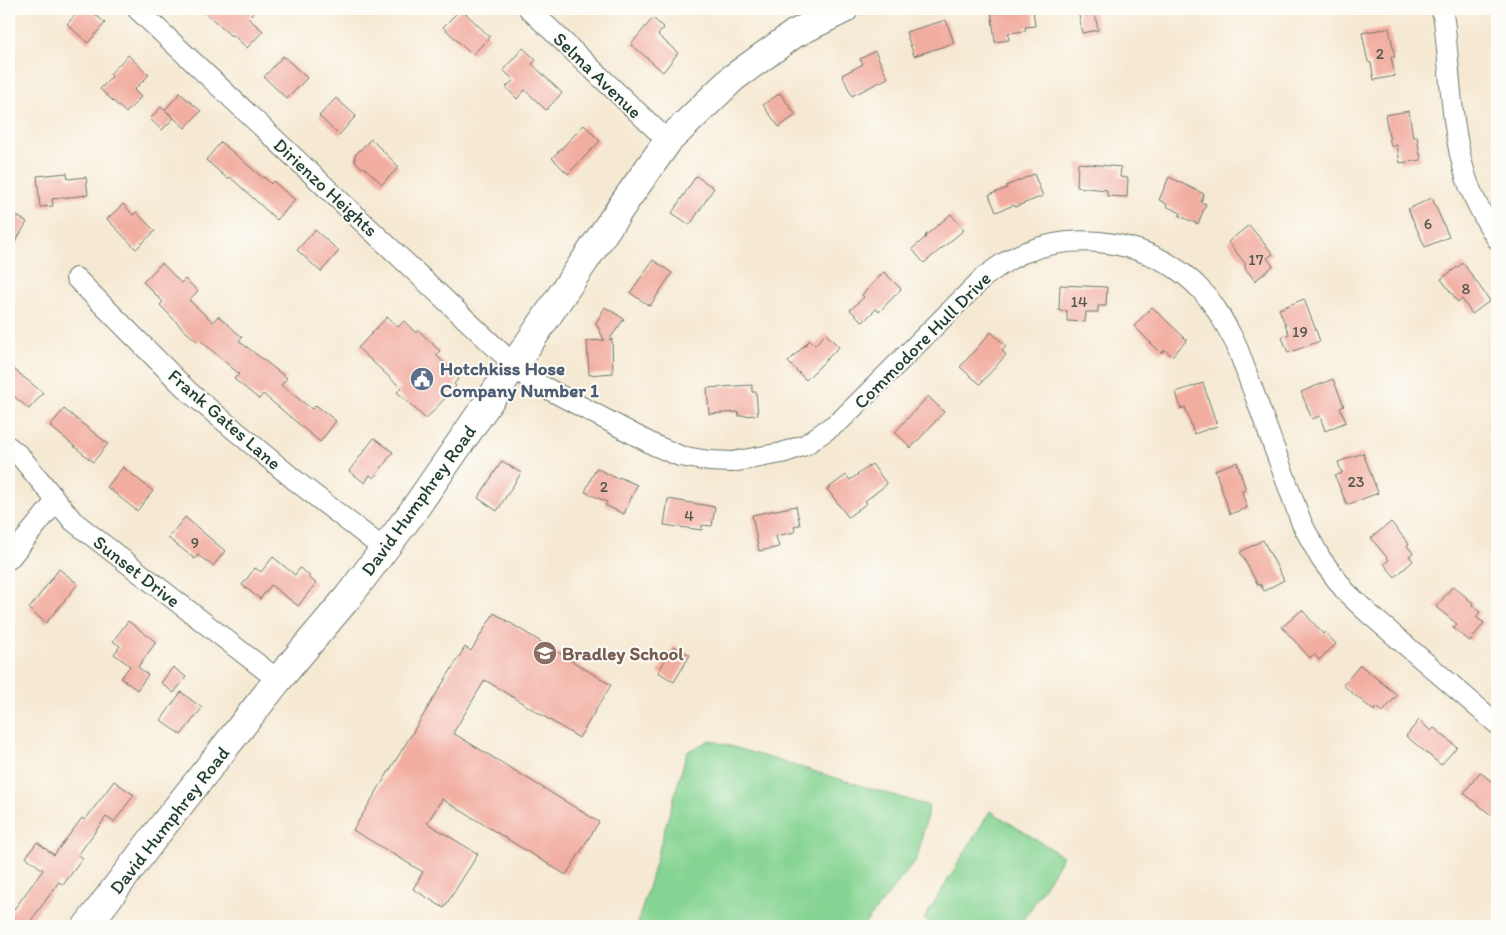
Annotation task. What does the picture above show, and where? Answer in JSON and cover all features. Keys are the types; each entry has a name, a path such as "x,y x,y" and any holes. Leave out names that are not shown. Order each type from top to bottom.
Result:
{"street":[{"name":"Dirienzo Heights","path":"137,9 514,365"},
{"name":"Selma Avenue","path":"529,9 668,141"},
{"name":"David Humphrey Road","path":"87,926 158,832 278,680 348,597 410,514 668,141 733,78 794,34 844,9"},
{"path":"1441,9 1444,20 1457,140 1466,178 1476,202 1497,239"},
{"name":"Commodore Hull Drive","path":"514,365 529,379 654,445 680,456 709,461 732,462 761,458 782,454 805,445 842,420 984,277 1003,262 1042,247 1071,242 1104,242 1141,251 1173,267 1189,279 1204,292 1220,316 1236,344 1302,524 1320,559 1332,576 1367,612 1497,724"},
{"name":"Frank Gates Lane","path":"76,278 190,392 296,481 384,549"},
{"name":"Sunset Drive","path":"9,447 20,456 72,521 278,680"},
{"path":"9,560 56,501"}],"green space":[{"path":"710,740 929,806 917,859 863,926 637,926 687,752"},
{"path":"990,811 1063,856 1020,926 937,926 924,919"}],"building":[{"path":"81,9 89,9 105,23 88,43 67,24"},
{"path":"201,9 257,9 248,18 263,31 247,48"},
{"path":"461,9 490,37 472,55 443,27"},
{"path":"1033,9 1035,26 1025,27 1026,31 1008,33 1009,40 995,42 991,10"},
{"path":"1078,9 1094,9 1098,30 1082,33"},
{"path":"653,18 664,28 658,35 678,53 663,72 631,44"},
{"path":"946,20 954,43 914,56 906,32"},
{"path":"1389,28 1395,57 1391,57 1395,76 1374,80 1362,33"},
{"path":"523,48 536,60 532,64 562,93 546,110 525,90 517,99 506,87 514,80 503,70"},
{"path":"875,51 888,78 852,96 842,75 863,64 860,59"},
{"path":"128,55 149,75 134,90 141,97 126,113 100,89 112,77 110,74"},
{"path":"283,56 307,78 287,99 264,77"},
{"path":"180,93 201,111 185,128 165,110"},
{"path":"780,93 796,115 779,127 763,105"},
{"path":"336,98 356,116 339,135 319,116"},
{"path":"161,107 174,118 162,130 150,119"},
{"path":"1409,111 1413,137 1417,137 1421,160 1400,163 1397,145 1391,147 1385,115"},
{"path":"584,125 600,141 568,174 552,158"},
{"path":"371,139 399,167 382,184 355,161 355,155"},
{"path":"221,142 263,178 271,184 273,181 295,200 277,220 230,177 228,179 206,160"},
{"path":"1078,163 1121,167 1120,177 1128,178 1127,197 1107,196 1107,190 1077,187"},
{"path":"67,173 68,179 86,177 88,195 52,199 53,206 40,207 37,176"},
{"path":"1034,174 1043,196 996,212 989,195"},
{"path":"696,176 714,188 690,225 672,213"},
{"path":"1169,177 1204,194 1201,202 1206,204 1198,224 1179,216 1181,213 1166,206 1167,204 1159,200"},
{"path":"1432,198 1449,237 1425,247 1408,209"},
{"path":"123,204 133,215 136,212 155,231 136,249 107,219"},
{"path":"9,211 27,222 9,253"},
{"path":"951,214 964,230 924,263 912,249"},
{"path":"1249,225 1273,254 1267,258 1273,266 1255,281 1245,268 1245,263 1228,242"},
{"path":"315,230 339,251 321,272 297,250"},
{"path":"653,260 672,273 650,306 630,293"},
{"path":"162,263 181,283 185,279 198,291 189,300 213,322 218,316 242,337 239,341 287,378 281,385 312,409 316,405 336,421 320,442 263,394 259,399 234,379 239,374 200,340 198,342 185,331 160,305 163,302 143,282"},
{"path":"1463,263 1490,301 1472,314 1462,299 1458,302 1441,279"},
{"path":"884,272 901,289 879,312 876,309 863,322 850,310 864,297 862,295"},
{"path":"1060,285 1107,287 1106,306 1098,306 1098,312 1086,312 1085,322 1067,321 1067,311 1059,311"},
{"path":"1304,299 1320,341 1288,353 1282,337 1289,334 1279,309"},
{"path":"605,307 624,319 609,340 612,339 613,373 589,375 587,341 604,340 596,323"},
{"path":"1152,307 1187,340 1172,356 1165,350 1161,353 1134,326"},
{"path":"387,317 398,327 404,321 416,333 418,330 440,351 436,355 458,379 454,384 456,386 426,419 397,392 401,388 358,348"},
{"path":"991,332 1006,346 1002,351 1006,355 980,384 960,367"},
{"path":"826,334 839,347 806,380 788,362 810,340 815,345"},
{"path":"9,365 43,393 29,409 9,392"},
{"path":"1333,379 1344,406 1340,408 1346,422 1325,431 1320,416 1312,419 1301,392"},
{"path":"1203,383 1217,426 1194,434 1185,407 1181,409 1176,392"},
{"path":"752,385 752,392 756,392 758,415 739,416 738,412 709,414 707,388"},
{"path":"928,396 944,412 911,448 895,432"},
{"path":"64,409 108,444 93,462 50,426"},
{"path":"374,438 393,452 374,478 370,475 365,483 349,471"},
{"path":"1363,453 1378,493 1347,505 1335,476 1342,473 1338,462"},
{"path":"502,461 521,473 497,511 478,498"},
{"path":"1237,462 1246,490 1242,491 1247,508 1230,514 1215,470"},
{"path":"872,464 887,484 865,501 867,503 848,517 827,489 846,475 850,480"},
{"path":"123,467 153,491 137,511 107,487"},
{"path":"596,468 618,479 619,477 637,485 624,514 605,505 607,502 585,492"},
{"path":"668,499 715,507 712,526 702,525 702,530 664,525"},
{"path":"796,506 800,525 794,526 795,532 776,536 779,547 759,551 752,515"},
{"path":"185,517 225,551 213,566 198,555 195,559 168,538"},
{"path":"1391,522 1409,544 1407,546 1413,553 1409,556 1413,561 1395,577 1384,564 1389,560 1371,538"},
{"path":"1263,540 1284,580 1264,591 1260,584 1258,585 1240,552"},
{"path":"273,557 295,575 300,568 316,583 298,606 271,585 260,599 242,585 255,568 261,572"},
{"path":"59,569 78,584 46,623 29,609"},
{"path":"1453,586 1473,603 1472,605 1480,612 1476,617 1484,623 1470,641 1453,628 1457,624 1436,607"},
{"path":"1302,610 1323,634 1325,632 1336,644 1319,660 1314,654 1310,658 1282,627"},
{"path":"494,613 611,685 579,738 485,680 453,733 599,822 566,875 442,799 427,823 478,854 444,908 413,889 423,872 353,830 465,647 471,651"},
{"path":"128,621 156,642 138,667 148,675 137,690 121,678 130,666 114,654 120,646 113,641"},
{"path":"674,646 690,655 674,682 658,672"},
{"path":"1360,665 1397,695 1383,712 1377,707 1374,711 1343,685"},
{"path":"173,667 186,677 174,693 161,683"},
{"path":"181,692 202,708 181,735 161,720"},
{"path":"1419,720 1431,731 1434,728 1457,747 1441,765 1406,736"},
{"path":"1480,772 1497,786 1497,820 1464,793"},
{"path":"114,781 134,795 114,822 106,817 78,855 83,858 63,885 59,882 27,926 9,926 9,916 43,870 26,857 37,842 54,855 82,818 85,820"}],"place":[{"name":"Hotchkiss Hose Company Number 1","path":"422,379"},
{"name":"Bradley School","path":"545,653"}]}
